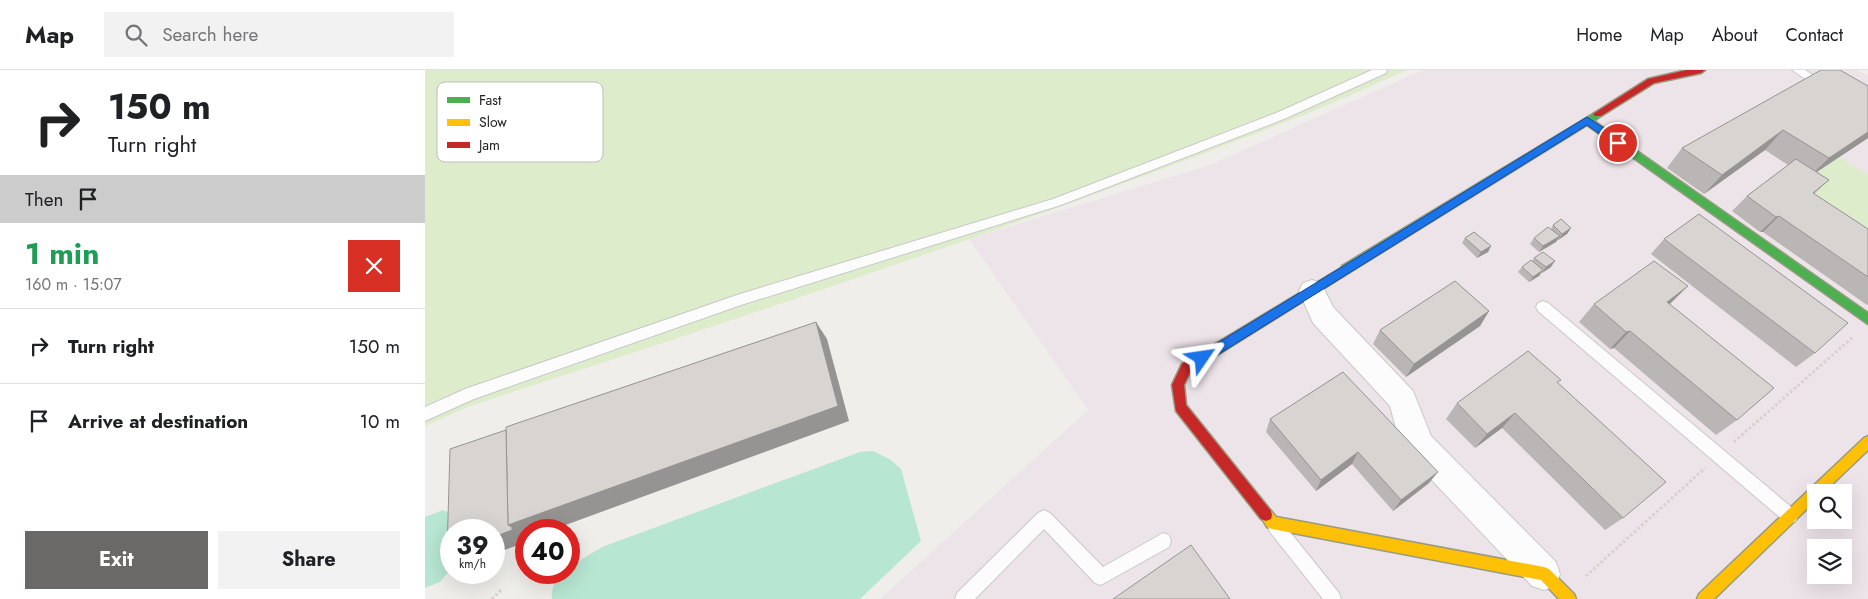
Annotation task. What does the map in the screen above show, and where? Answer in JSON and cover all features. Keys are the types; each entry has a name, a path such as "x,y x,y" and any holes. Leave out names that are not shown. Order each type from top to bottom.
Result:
{"street":[{"path":"1544,574 1272,523 1180,407 1178,385 1186,368 1651,81 1701,70"},
{"path":"1587,121 1868,320"},
{"path":"1312,290 1323,315 1403,400 1411,428 1420,446 1569,599"},
{"path":"1704,599 1868,442"}],"lane":[{"path":"425,414 470,394 740,300 1057,202 1280,116 1381,70"},
{"path":"1797,70 1838,93"},
{"path":"1543,308 1791,516"},
{"path":"963,599 1044,518 1101,577 1163,541"},
{"path":"1272,523 1333,599"}],"path":[{"path":"493,599 501,590"}],"shaded area":[{"path":"1423,70 1857,70 1868,76 1868,599 880,599 1088,410 969,239 1210,165"}],"green space":[{"path":"425,70 1407,70 1299,117 1082,199 776,305 470,406 425,426"},
{"path":"1839,157 1868,175 1868,257 1812,196 1809,177"},
{"path":"873,451 891,460 901,469 921,541 860,599 552,599 555,584 580,584 580,560 602,547 860,452"},
{"path":"443,510 454,515 453,519 440,519 440,582 425,588 425,517"}],"building":[{"path":"1821,70 1840,70 1868,86 1868,132 1829,158 1783,130 1722,175 1682,148"},
{"path":"1796,159 1829,180 1813,193 1868,229 1868,277 1747,196"},
{"path":"1699,214 1848,323 1815,353 1664,239"},
{"path":"1561,219 1571,228 1562,234 1553,225"},
{"path":"1548,227 1560,236 1543,246 1534,238"},
{"path":"1474,232 1491,246 1481,252 1465,238"},
{"path":"1543,252 1555,261 1546,267 1534,258"},
{"path":"1531,260 1543,270 1533,277 1522,267"},
{"path":"1654,261 1688,286 1667,302 1774,388 1737,420 1630,331 1626,332 1594,304"},
{"path":"1455,281 1489,311 1414,364 1380,330"},
{"path":"816,322 838,406 525,519 515,519 515,522 508,525 506,427"},
{"path":"1528,351 1561,380 1557,382 1666,482 1623,518 1515,413 1487,434 1457,403"},
{"path":"1343,372 1438,472 1401,500 1358,452 1321,480 1270,419"},
{"path":"506,430 508,525 512,527 512,530 505,533 505,519 448,519 450,449"},
{"path":"1191,545 1230,599 1113,599"}],"traffic: fast":[{"path":"1346,269 1598,114"},
{"path":"1587,121 1868,319"}],"traffic: slow":[{"path":"1704,599 1868,442"},
{"path":"1266,515 1272,523 1544,574 1569,599"}],"traffic: jam":[{"path":"1598,114 1651,81 1701,70"},
{"path":"1266,515 1180,407 1178,385 1186,368 1346,269"}],"route":[{"path":"1202,358 1587,121 1618,143"}]}
